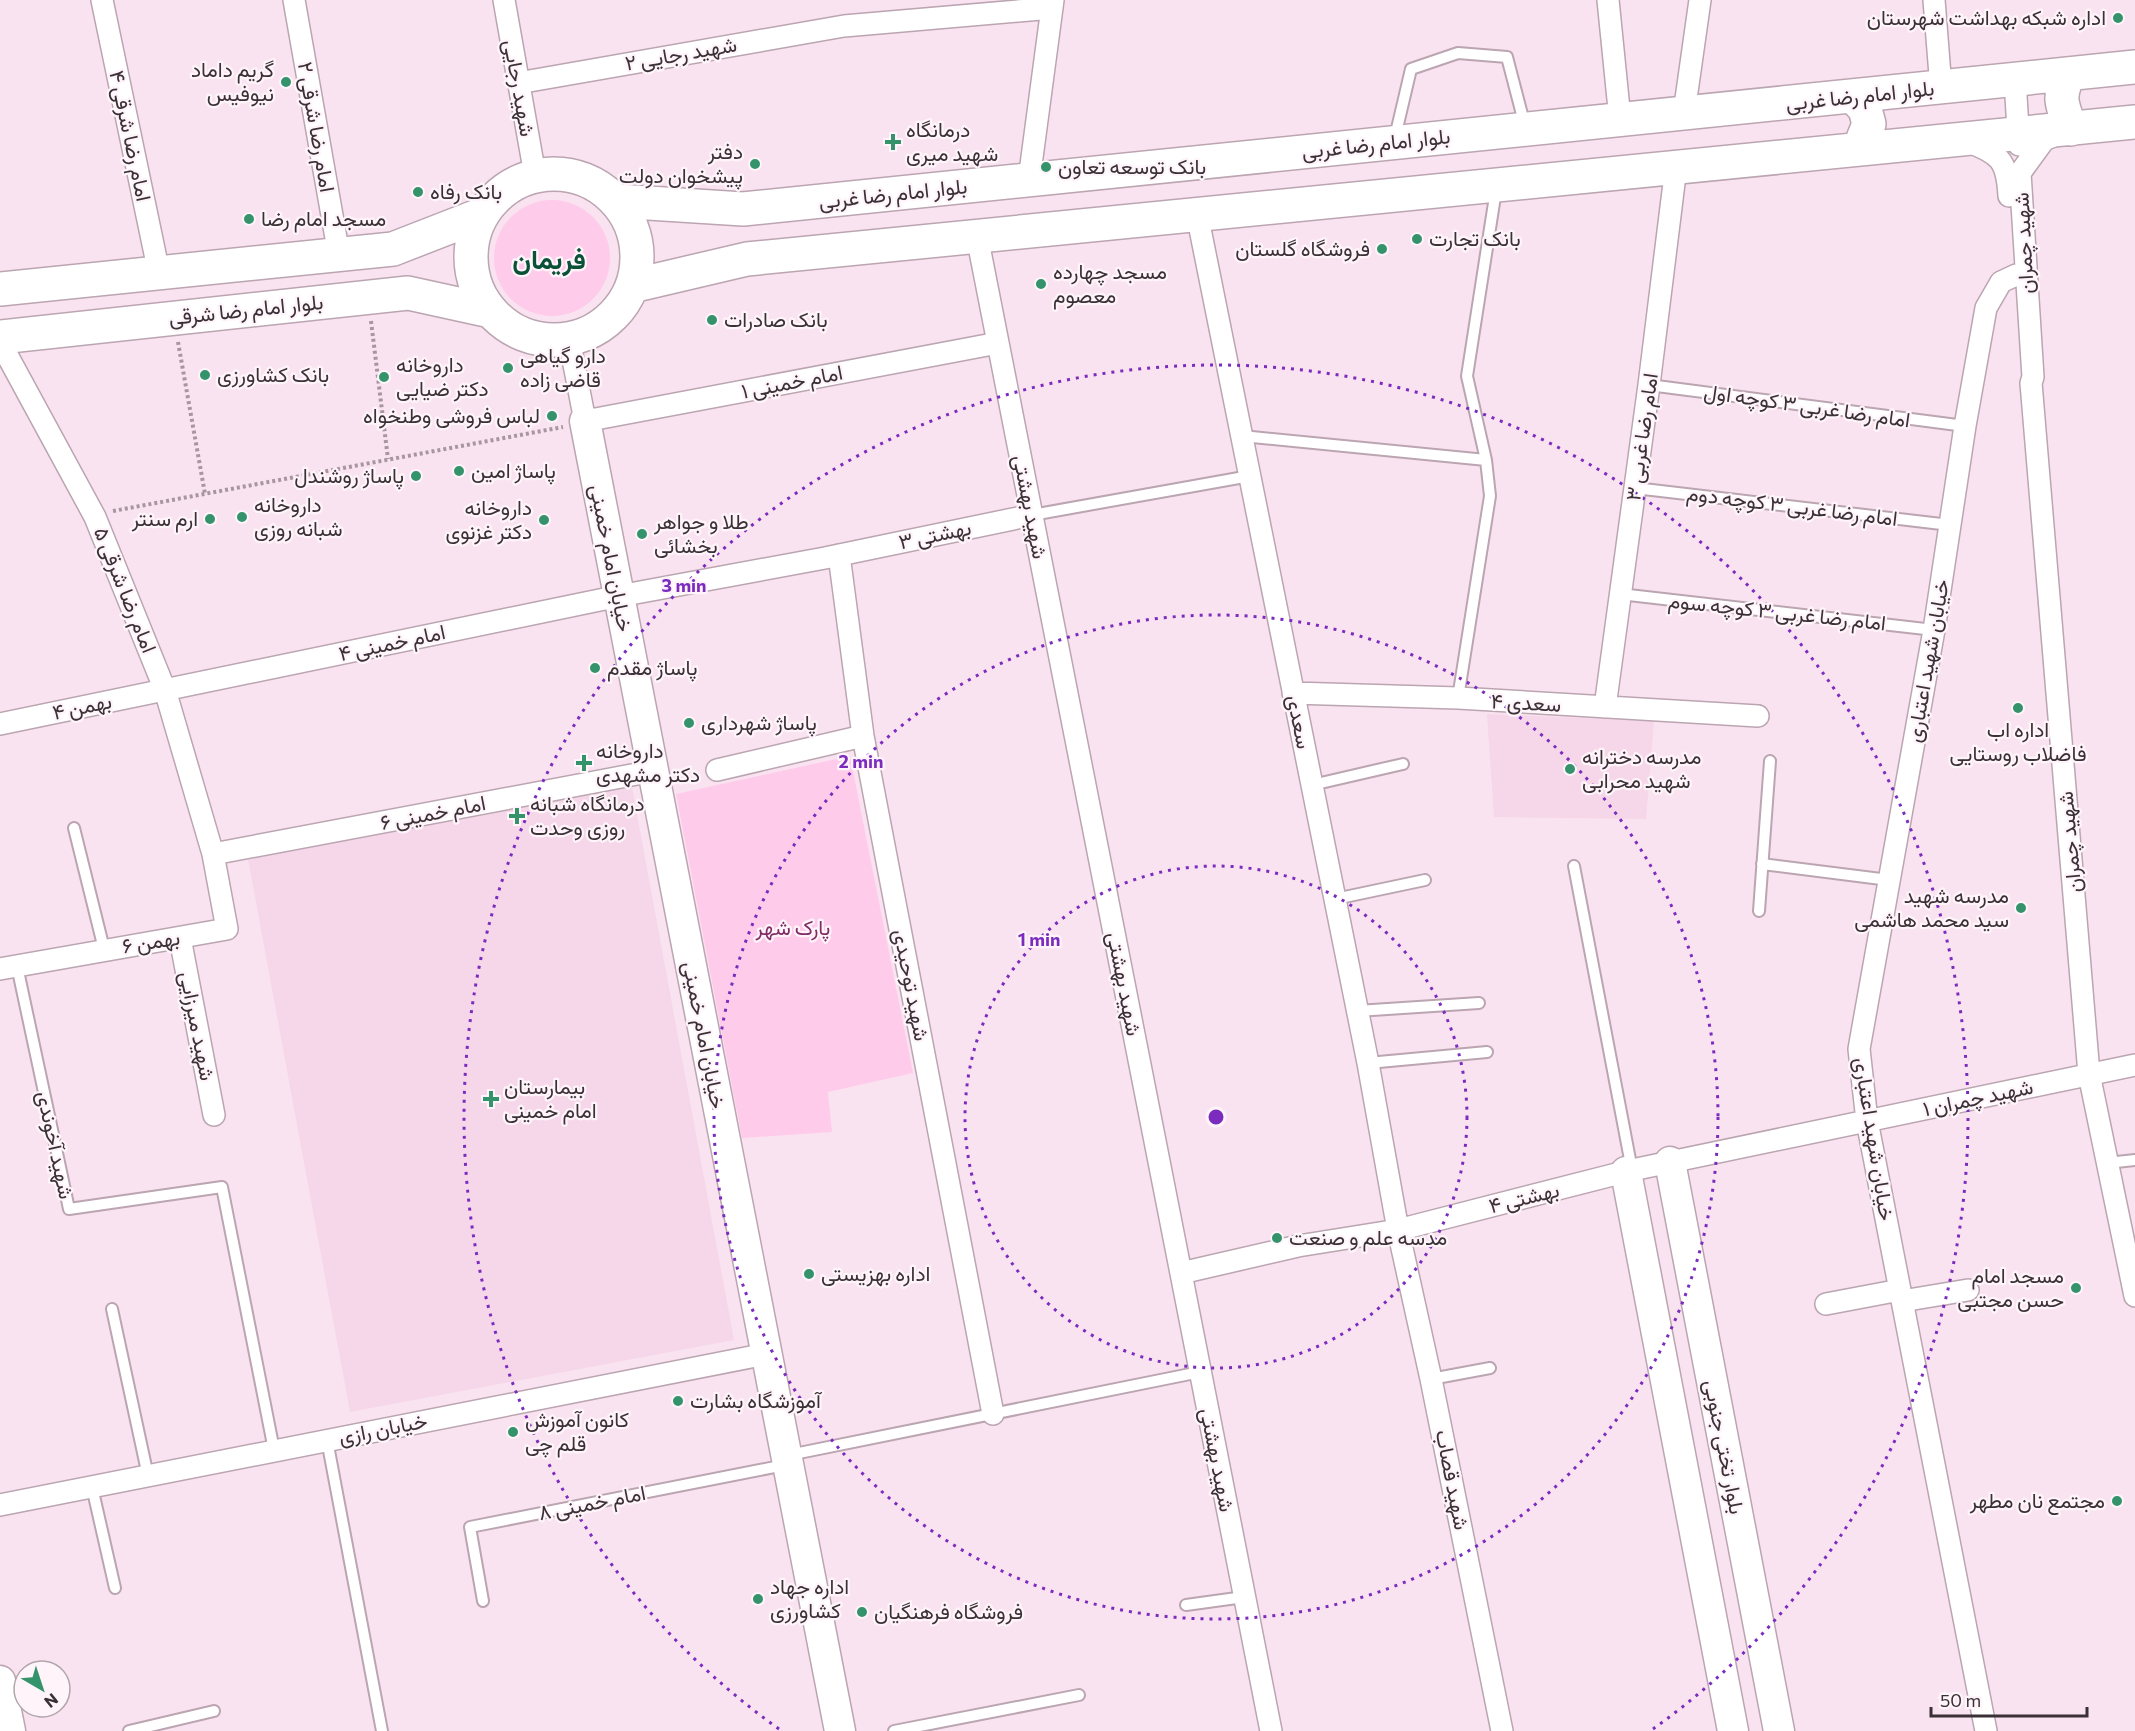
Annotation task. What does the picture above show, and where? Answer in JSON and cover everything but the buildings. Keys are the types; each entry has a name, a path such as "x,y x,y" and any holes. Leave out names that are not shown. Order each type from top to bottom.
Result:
{"main road":[{"name":"بلوار امام رضا غربی","path":"617,201 743,209 2135,67"},
{"path":"2069,75 2062,89 2062,100 2071,129"},
{"path":"1853,96 1865,109 1869,124 1859,149"},
{"path":"633,286 747,259 2135,122"},
{"path":"535,176 574,177 594,183 617,201 633,227 638,256 633,286 618,311 596,329 569,339 540,339 513,329 490,310 477,289 471,264 473,238 483,214 499,194 515,182 535,176"},
{"path":"0,289 393,249 483,214"},
{"name":"بلوار امام رضا شرقی","path":"0,336 408,293 490,310"}],"street":[{"name":"امام رضا شرقی ۴","path":"102,0 159,273"},
{"name":"امام رضا شرقی ۲","path":"294,0 339,255"},
{"name":"شهید رجایی","path":"504,0 535,176"},
{"path":"1608,0 1620,119"},
{"path":"1684,113 1700,0"},
{"path":"1934,0 1941,88"},
{"name":"شهید رجایی ۲","path":"518,83 844,26 1052,4"},
{"path":"1029,180 1052,4"},
{"path":"2007,81 2020,173"},
{"name":"شهید چمران","path":"2071,129 2044,140 2020,173 2033,377 2031,383 2090,1074 2135,1296"},
{"name":"شهید چمران","path":"1960,139 1994,153 2008,173 2027,377 2031,383"},
{"name":"امام رضا غربی ۳","path":"1605,707 1676,167"},
{"name":"سعدی","path":"1197,214 1368,1062 1398,1230"},
{"name":"شهید بهشتی","path":"977,236 1271,1731"},
{"name":"خیابان شهید اعتباری","path":"1986,1731 1867,1121 1859,1049 1934,630 1965,426 1986,308 2001,282 2016,275"},
{"name":"خیابان امام خمینی","path":"569,339 840,1731"},
{"name":"امام رضا شرقی ۵","path":"0,342 95,517 165,690 213,854"},
{"name":"امام خمینی ۱","path":"585,421 998,343"},
{"name":"بهشتی ۳","path":"619,596 839,555 1032,515"},
{"name":"شهید توحیدی","path":"839,555 863,736 993,1414"},
{"name":"امام خمینی ۴","path":"165,690 619,596"},
{"name":"بهمن ۴","path":"0,724 165,690"},
{"name":"سعدی ۴","path":"1293,693 1458,698 1758,716"},
{"path":"717,770 863,736"},
{"name":"امام خمینی ۶","path":"213,854 653,771"},
{"name":"بهمن ۶","path":"8,967 227,929 213,854"},
{"name":"شهید میرزایی","path":"180,938 214,1114"},
{"name":"شهید چمران ۱","path":"1867,1121 2135,1065"},
{"name":"بهشتی ۴","path":"1181,1273 1298,1246 1398,1230 1629,1171 1867,1121"},
{"name":"بلوار تختی جنوبی","path":"1670,1162 1779,1731"},
{"path":"1629,1171 1733,1731"},
{"name":"شهید قصاب","path":"1398,1230 1431,1379 1502,1731"},
{"path":"1826,1304 1968,1290"},
{"name":"خیابان رازی","path":"0,1505 766,1354"},
{"path":"0,1681 10,1731"}],"lane":[{"path":"1394,142 1412,69 1458,53 1506,57 1526,129"},
{"path":"1458,698 1490,496 1486,460 1467,376 1497,184"},
{"name":"امام رضا غربی ۳ کوچه اول","path":"1649,385 1965,426"},
{"path":"1242,436 1486,460"},
{"path":"1032,515 1250,476"},
{"name":"امام رضا غربی ۳ کوچه دوم","path":"1635,488 1950,525"},
{"name":"امام رضا غربی ۳ کوچه سوم","path":"1620,594 1934,630"},
{"path":"1759,911 1770,761"},
{"path":"1312,785 1403,764"},
{"path":"74,828 104,949"},
{"path":"1762,864 1889,880"},
{"path":"1574,866 1629,1171"},
{"path":"1335,899 1425,880"},
{"name":"شهید آخوندی","path":"8,967 69,1209 222,1187 274,1450"},
{"path":"1357,1011 1479,1003"},
{"path":"1368,1062 1487,1052"},
{"path":"2107,1163 2135,1160"},
{"path":"112,1309 147,1476"},
{"path":"1431,1379 1490,1368"},
{"path":"787,1460 993,1414 1200,1372"},
{"path":"327,1440 382,1731"},
{"name":"امام خمینی ۸","path":"483,1601 470,1527 787,1460"},
{"path":"92,1487 115,1587"},
{"path":"1186,1605 1244,1598"},
{"path":"894,1731 1079,1695"},
{"path":"129,1731 214,1711"}],"path":[{"path":"368,297 388,459"},
{"path":"174,318 205,494"},
{"path":"95,517 108,512 550,430"}],"shaded area":[{"name":"مدرسه دخترانه شهید محرابی","path":"1487,714 1654,721 1646,819 1494,817"},
{"name":"بیمارستان امام خمینی","path":"632,787 734,1340 350,1412 248,859"}],"green space":[{"path":"552,200 574,205 593,217 605,236 610,258 605,280 593,299 574,311 552,316 530,311 511,299 499,280 494,258 499,236 511,217 530,205"},
{"name":"پارک شهر","path":"850,756 913,1073 828,1092 832,1132 742,1138 676,794"}],"place":[{"name":"اداره شبکه بهداشت شهرستان","path":"2118,18"},
{"name":"گریم داماد نیوفیس","path":"286,82"},
{"name":"درمانگاه شهید میری","path":"893,142"},
{"name":"دفتر پیشخوان دولت","path":"755,164"},
{"name":"بانک توسعه تعاون","path":"1046,167"},
{"name":"بانک رفاه","path":"418,192"},
{"name":"مسجد امام رضا","path":"249,219"},
{"name":"بانک تجارت","path":"1417,239"},
{"name":"فروشگاه گلستان","path":"1382,249"},
{"name":"مسجد چهارده معصوم","path":"1041,284"},
{"name":"بانک صادرات","path":"712,320"},
{"name":"دارو گیاهی قاضی زاده","path":"508,368"},
{"name":"بانک کشاورزی","path":"205,375"},
{"name":"داروخانه دکتر ضیایی","path":"384,377"},
{"name":"لباس فروشی وطنخواه","path":"552,416"},
{"name":"پاساژ امین","path":"459,471"},
{"name":"پاساژ روشندل","path":"416,476"},
{"name":"داروخانه شبانه روزی","path":"242,517"},
{"name":"ارم سنتر","path":"210,519"},
{"name":"داروخانه دکتر غزنوی","path":"544,520"},
{"name":"طلا و جواهر بخشائی","path":"642,534"},
{"name":"پاساژ مقدم","path":"595,668"},
{"name":"اداره اب فاضلاب روستایی","path":"2018,708"},
{"name":"پاساژ شهرداری","path":"689,723"},
{"name":"داروخانه دکتر مشهدی","path":"584,763"},
{"name":"مدرسه دخترانه شهید محرابی","path":"1570,769"},
{"name":"درمانگاه شبانه روزی وحدت","path":"517,816"},
{"name":"مدرسه شهید سید محمد هاشمی","path":"2021,908"},
{"name":"بیمارستان امام خمینی","path":"491,1099"},
{"name":"مدسه علم و صنعت","path":"1277,1238"},
{"name":"اداره بهزیستی","path":"809,1274"},
{"name":"مسجد امام حسن مجتبی","path":"2076,1288"},
{"name":"آموزشگاه بشارت","path":"678,1401"},
{"name":"کانون آموزش قلم چی","path":"513,1432"},
{"name":"مجتمع نان مطهر","path":"2117,1501"},
{"name":"اداره جهاد کشاورزی","path":"758,1599"},
{"name":"فروشگاه فرهنگیان","path":"862,1612"}],"district":[{"name":"فریمان","path":"549,260"}]}
